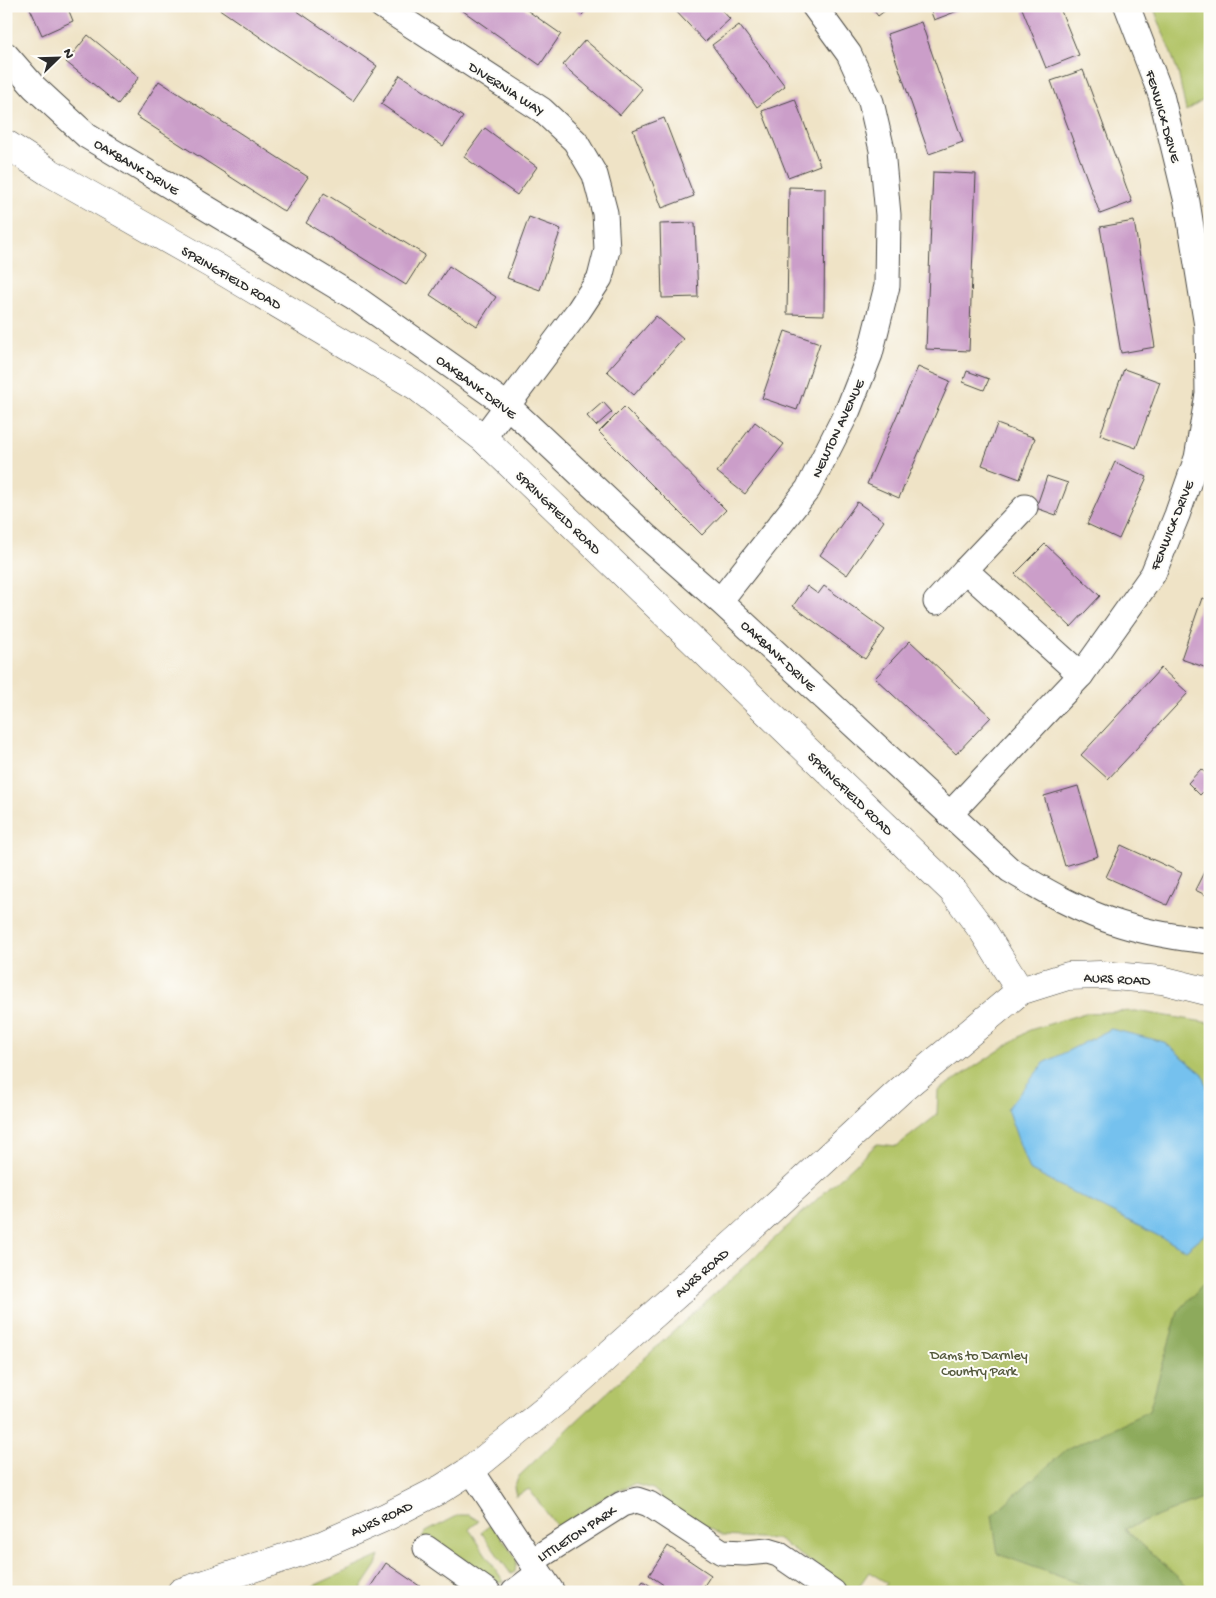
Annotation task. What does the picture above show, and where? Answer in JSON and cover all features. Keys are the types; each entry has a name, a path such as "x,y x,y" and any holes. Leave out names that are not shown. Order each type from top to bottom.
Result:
{"street":[{"name":"DIVERNIA WAY","path":"382,6 542,110 575,141 595,175 605,214 607,250 600,278 579,310 482,438"},
{"name":"NEWTON AVENUE","path":"720,601 808,489 848,410 870,354 888,286 888,215 882,150 871,102 849,54 814,6"},
{"name":"FENWICK DRIVE","path":"950,814 1081,675 1153,574 1177,515 1197,458 1208,394 1207,326 1188,202 1161,95 1127,6"},
{"name":"OAKBANK DRIVE","path":"6,55 34,87 87,136 354,297 508,406 647,537 720,601 1010,870 1060,899 1119,924 1180,938 1210,941"},
{"name":"SPRINGFIELD ROAD","path":"6,144 49,172 211,264 416,386 482,438 953,891 983,931 1020,991"},
{"path":"936,602 1025,507"},
{"path":"965,570 1081,675"},
{"name":"AURS ROAD","path":"181,1592 322,1545 397,1511 440,1489 471,1470 560,1398 740,1238 901,1090 1020,991 1068,976 1100,975 1162,980 1210,992"},
{"name":"LITTLETON PARK","path":"471,1470 541,1575"},
{"name":"LITTLETON PARK","path":"514,1592 541,1575 622,1504 637,1500 649,1504 722,1552 746,1553 768,1551 778,1554 833,1592"},
{"path":"426,1548 488,1592"}],"green space":[{"path":"1153,6 1210,6 1210,96 1186,111 1178,72"},
{"name":"Dams to Darnley Country Park","path":"1136,1011 1210,1023 1210,1592 881,1592 887,1583 869,1572 855,1592 777,1539 723,1536 663,1503 660,1495 653,1489 634,1484 612,1493 558,1528 529,1489 516,1496 514,1487 519,1476 877,1144 897,1146 937,1115 938,1091 1030,1030 1085,1013"},
{"path":"1210,1276 1210,1496 1125,1529 1194,1592 1102,1592 998,1554 992,1515 1066,1450 1149,1411 1178,1312"},
{"path":"459,1515 469,1515 479,1521 469,1529 504,1582 498,1583 431,1537 422,1538 426,1532"},
{"path":"492,1524 517,1560 515,1572 511,1574 481,1532"},
{"path":"380,1556 377,1565 359,1592 300,1592"}],"water":[{"path":"1111,1029 1164,1042 1203,1074 1210,1097 1210,1230 1186,1250 1029,1170 1007,1109 1044,1063"}],"building":[{"path":"29,6 67,6 73,21 42,35"},
{"path":"215,6 290,6 377,66 353,101"},
{"path":"456,6 521,6 561,34 540,65"},
{"path":"571,6 589,6 582,15"},
{"path":"671,6 718,6 730,19 705,42"},
{"path":"870,6 891,6 878,16"},
{"path":"958,6 960,10 934,20 929,7"},
{"path":"1021,6 1059,6 1079,55 1046,68"},
{"path":"921,22 963,142 929,154 887,34"},
{"path":"739,25 785,86 757,107 712,45"},
{"path":"88,35 139,77 118,104 66,62"},
{"path":"585,40 642,89 620,115 563,65"},
{"path":"1083,70 1132,202 1100,214 1051,81"},
{"path":"400,75 463,117 443,146 381,104"},
{"path":"159,81 308,177 285,212 136,116"},
{"path":"795,99 820,165 788,177 762,111"},
{"path":"664,118 694,196 662,208 633,130"},
{"path":"485,128 537,167 517,195 464,157"},
{"path":"933,172 976,174 969,351 926,349"},
{"path":"789,187 825,188 824,315 787,314"},
{"path":"324,193 425,255 406,285 306,223"},
{"path":"529,217 561,229 540,290 507,278"},
{"path":"1134,221 1155,347 1121,353 1100,227"},
{"path":"695,223 698,297 662,298 660,224"},
{"path":"449,266 496,297 477,326 430,295"},
{"path":"656,316 683,339 634,395 607,371"},
{"path":"785,331 820,343 797,410 762,398"},
{"path":"918,367 950,381 899,498 867,484"},
{"path":"1124,369 1160,382 1136,448 1100,435"},
{"path":"967,371 989,379 984,390 963,382"},
{"path":"603,402 612,412 596,426 587,416"},
{"path":"624,407 726,510 702,535 599,432"},
{"path":"755,422 784,444 745,494 717,472"},
{"path":"997,424 1035,438 1020,479 982,465"},
{"path":"1115,462 1147,477 1119,539 1087,524"},
{"path":"1047,476 1068,483 1056,515 1036,508"},
{"path":"857,502 884,521 847,575 820,555"},
{"path":"1045,544 1100,596 1071,627 1015,574"},
{"path":"807,586 818,594 824,586 885,630 865,659 793,606"},
{"path":"1202,598 1210,600 1210,669 1181,659"},
{"path":"910,641 991,717 956,754 875,678"},
{"path":"1161,668 1188,693 1108,779 1081,755"},
{"path":"1201,769 1210,777 1210,785 1200,795 1188,783"},
{"path":"1078,786 1098,856 1065,866 1044,796"},
{"path":"1121,845 1182,873 1167,905 1106,877"},
{"path":"1210,860 1210,897 1195,890"},
{"path":"668,1546 711,1575 700,1592 674,1592 649,1575"},
{"path":"386,1563 424,1589 422,1592 367,1592"},
{"path":"643,1581 660,1592 636,1592"}]}
